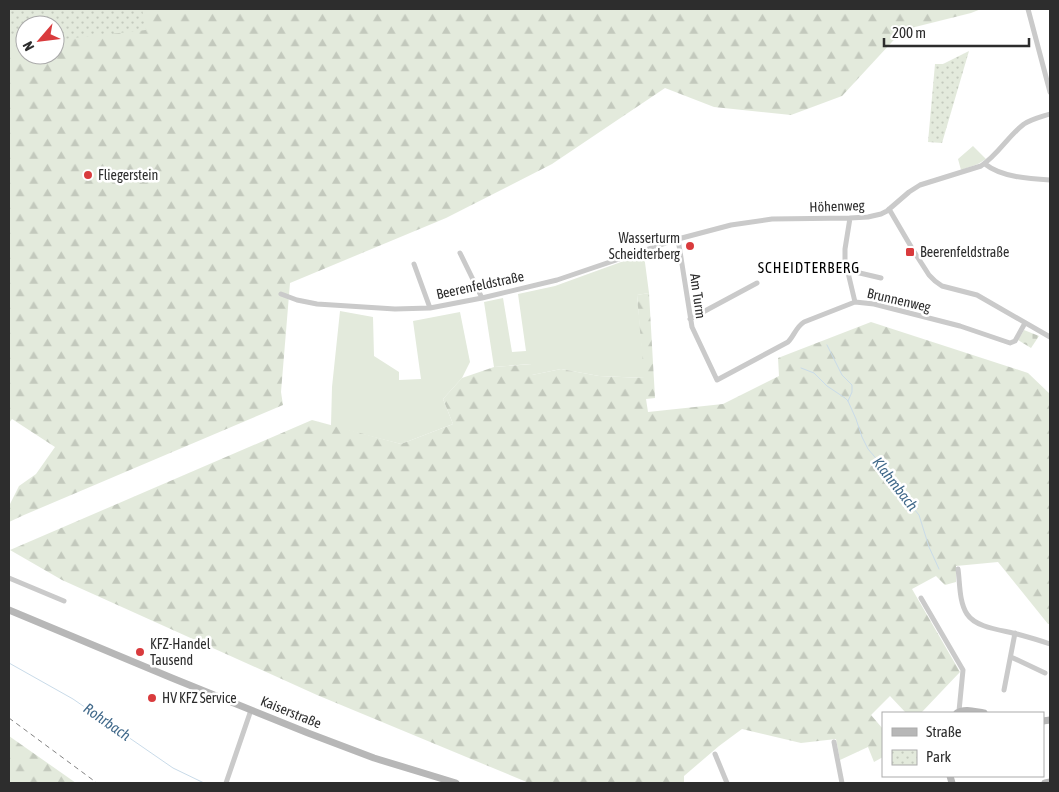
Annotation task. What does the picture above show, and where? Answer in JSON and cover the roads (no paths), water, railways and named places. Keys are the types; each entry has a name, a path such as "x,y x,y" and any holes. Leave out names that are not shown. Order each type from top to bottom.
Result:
{"main road":[{"name":"Kaiserstraße","path":"9,610 308,733 374,758 456,783"},
{"path":"958,712 965,710 978,712"},
{"path":"1045,783 1050,782"}],"street":[{"path":"1028,9 1050,92"},
{"name":"Höhenweg","path":"678,239 731,225 772,219 850,218 881,214 920,185 985,164 1022,126 1050,114"},
{"path":"985,164 997,172 1034,180 1050,180"},
{"path":"889,209 918,258 935,281 942,286 977,296 1050,335"},
{"path":"850,218 845,260 855,302"},
{"name":"Beerenfeldstraße","path":"281,294 317,304 395,309 430,308 557,280 678,239"},
{"name":"Am Turm","path":"678,239 692,327 718,380"},
{"path":"460,253 482,298"},
{"path":"414,264 430,308"},
{"path":"847,270 881,278"},
{"path":"690,319 757,283"},
{"name":"Brunnenweg","path":"718,380 788,342 798,326 804,322 855,302 874,304 960,326 1010,343 1015,341 1025,323"},
{"path":"958,569 962,601 969,617 986,626 1050,644"},
{"path":"9,578 64,601"},
{"path":"921,598 963,670 958,712"},
{"path":"1004,690 1015,633"},
{"path":"1011,657 1045,673"},
{"path":"226,783 251,710"},
{"path":"834,742 842,783"},
{"path":"715,754 728,783"}],"waterway":[{"name":"Klahmbach","path":"827,345 842,375 852,385 852,392 848,401"},
{"name":"Klahmbach","path":"801,368 814,373 827,386 848,401 868,449 880,463 906,502 919,515 929,547 939,569"},
{"name":"Rohrbach","path":"9,663 73,699 173,768 204,783"}],"railway":[{"path":"9,718 97,783"}],"place":[{"name":"Fliegerstein","path":"88,175"},
{"name":"Wasserturm Scheidterberg","path":"690,246"},
{"name":"Beerenfeldstraße","path":"910,252"},
{"name":"KFZ-Handel Tausend","path":"140,652"},
{"name":"HV KFZ Service","path":"152,698"}],"district":[{"name":"SCHEIDTERBERG","path":"809,268"}]}
